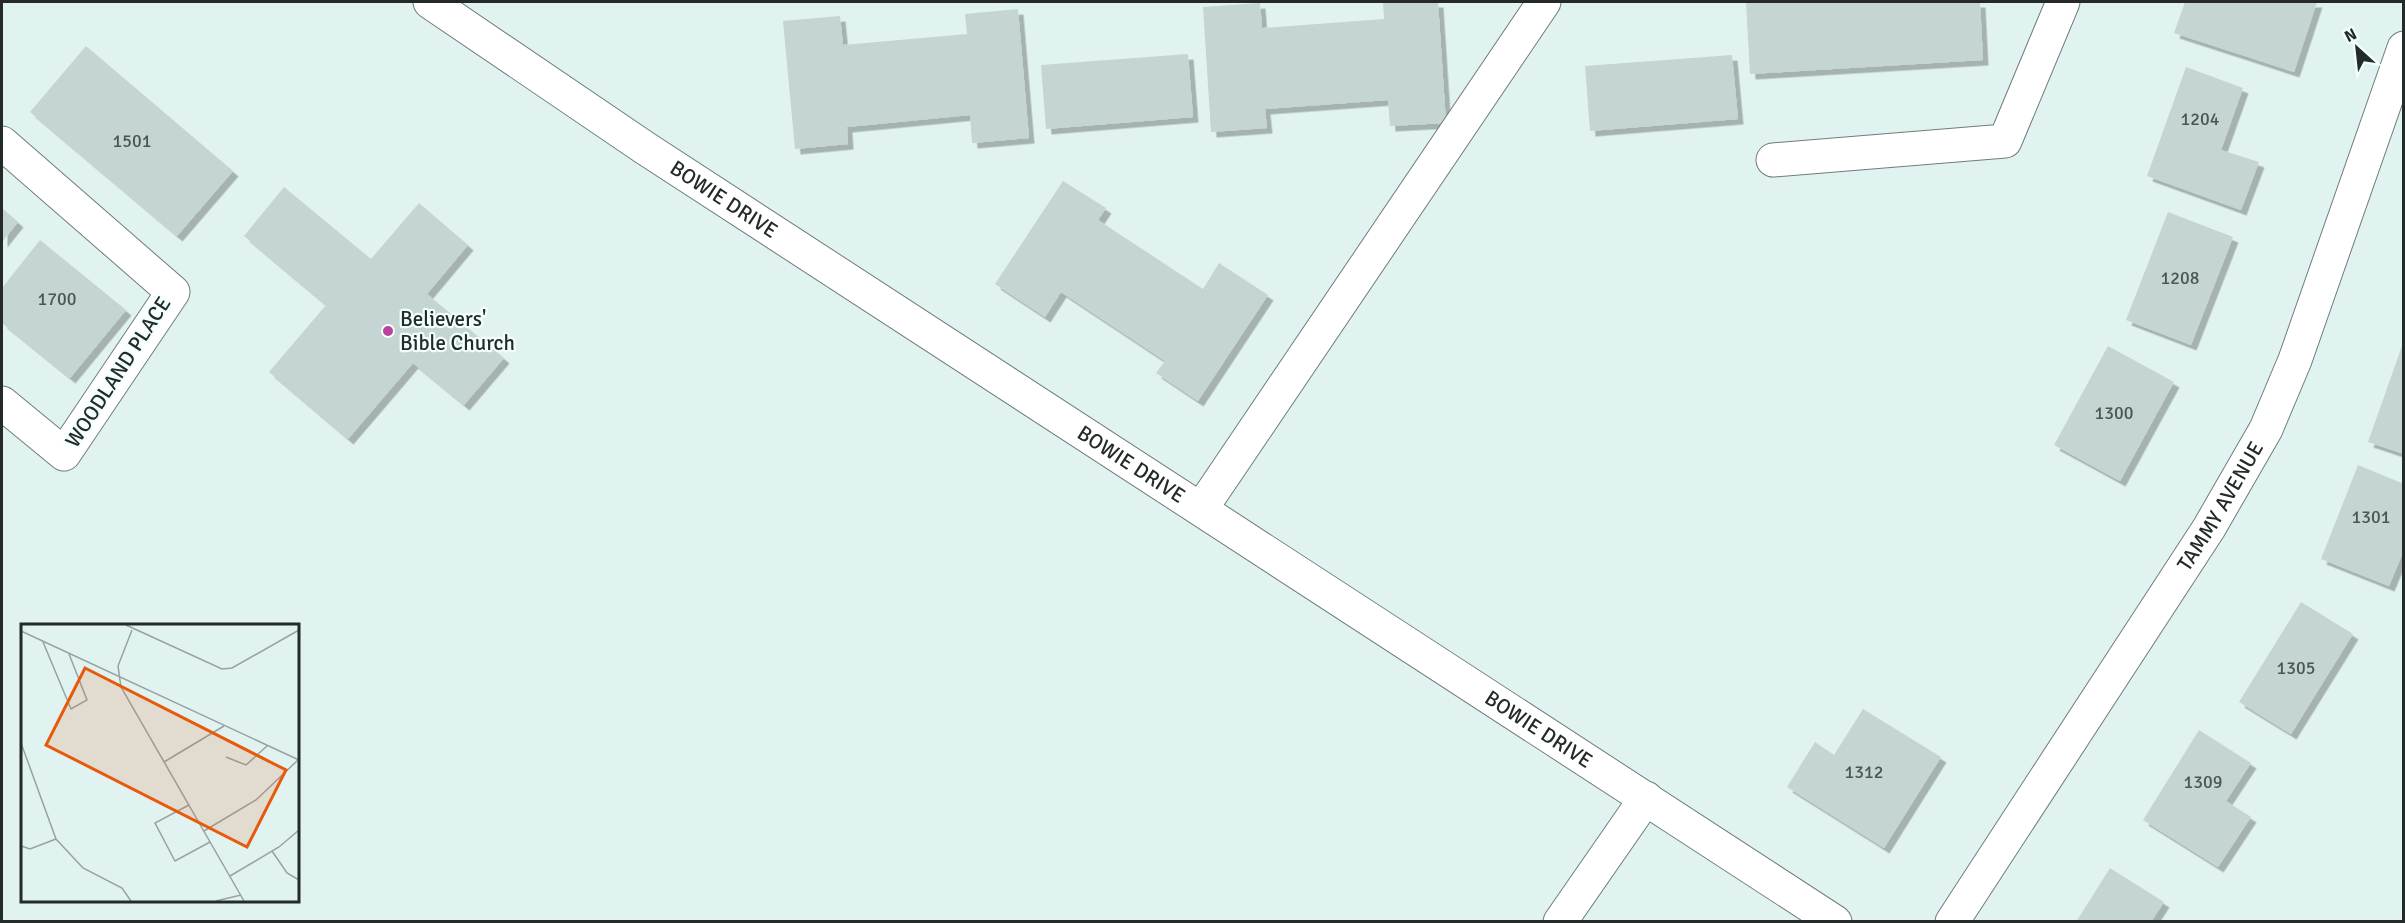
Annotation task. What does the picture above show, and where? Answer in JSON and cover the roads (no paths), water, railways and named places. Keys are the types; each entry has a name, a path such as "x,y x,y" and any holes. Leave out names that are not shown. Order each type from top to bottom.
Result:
{"street":[{"name":"BOWIE DRIVE","path":"430,2 655,155 1835,921"},
{"path":"1201,509 1544,2"},
{"path":"1773,160 2005,141 2063,2"},
{"name":"TAMMY AVENUE","path":"1952,921 2209,528 2266,429 2295,360 2403,48"},
{"name":"WOODLAND PLACE","path":"2,143 173,292 64,454 2,403"},
{"path":"1560,921 1646,798"}],"place":[{"name":"Believers' Bible Church","path":"388,331"}]}
